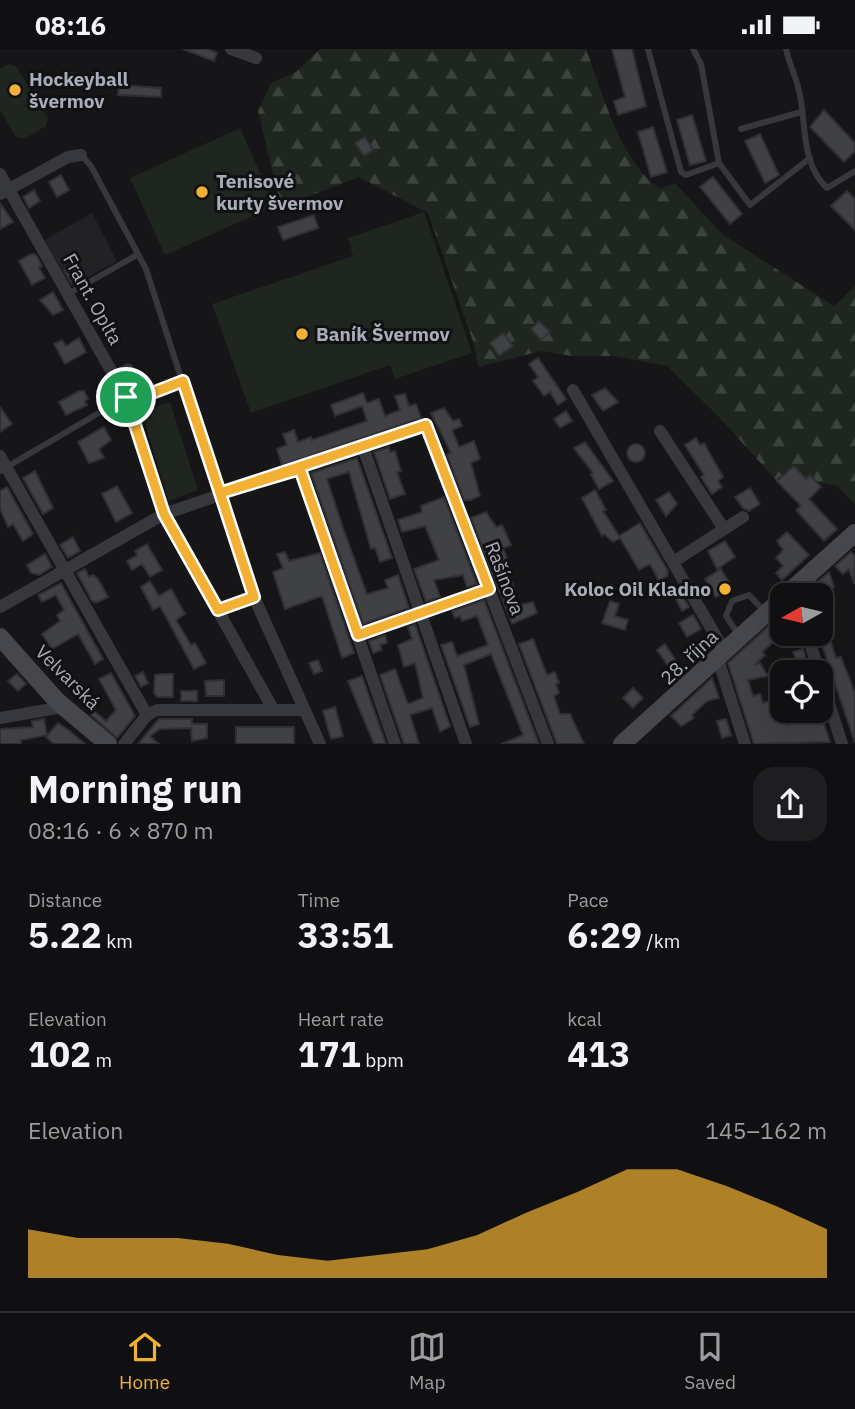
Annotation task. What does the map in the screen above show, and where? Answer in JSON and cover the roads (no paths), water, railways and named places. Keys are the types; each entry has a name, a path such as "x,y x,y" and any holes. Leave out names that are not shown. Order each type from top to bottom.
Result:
{"main road":[{"name":"28. října","path":"801,583 855,533"},
{"name":"28. října","path":"622,744 770,611"},
{"name":"Velvarská","path":"0,637 63,706 108,744"}],"street":[{"path":"231,49 256,58"},
{"path":"4,192 68,157 81,155"},
{"name":"Frant. Oplta","path":"0,174 4,192 68,294 126,397 164,514 273,709"},
{"path":"183,381 254,597 320,744"},
{"path":"573,390 673,562 721,656 745,744"},
{"name":"Rašínova","path":"363,447 426,425 548,744"},
{"path":"660,431 724,529"},
{"path":"0,607 164,514 363,447 466,744"},
{"path":"2,465 147,715"},
{"path":"300,469 395,744"},
{"path":"673,562 743,517"},
{"path":"358,635 489,589"},
{"path":"218,610 254,597"},
{"path":"0,718 63,706"},
{"path":"124,744 147,715 156,710 304,710"},
{"path":"833,716 842,744"}],"lane":[{"path":"648,49 681,172 686,175 719,163"},
{"path":"693,49 701,64 719,163 750,205 810,158"},
{"path":"786,49 800,93 802,128 815,177 827,188 855,171"},
{"path":"741,129 801,112"},
{"path":"2,465 126,397 134,400 183,381 152,286 91,166 81,155"},
{"path":"68,294 137,255"},
{"path":"741,638 726,615 732,601 749,595 766,614"}],"place":[{"name":"Hockeyball švermov","path":"15,90"},
{"name":"Tenisové kurty švermov","path":"202,192"},
{"name":"Baník Švermov","path":"302,334"},
{"name":"Koloc Oil Kladno","path":"725,589"}]}
